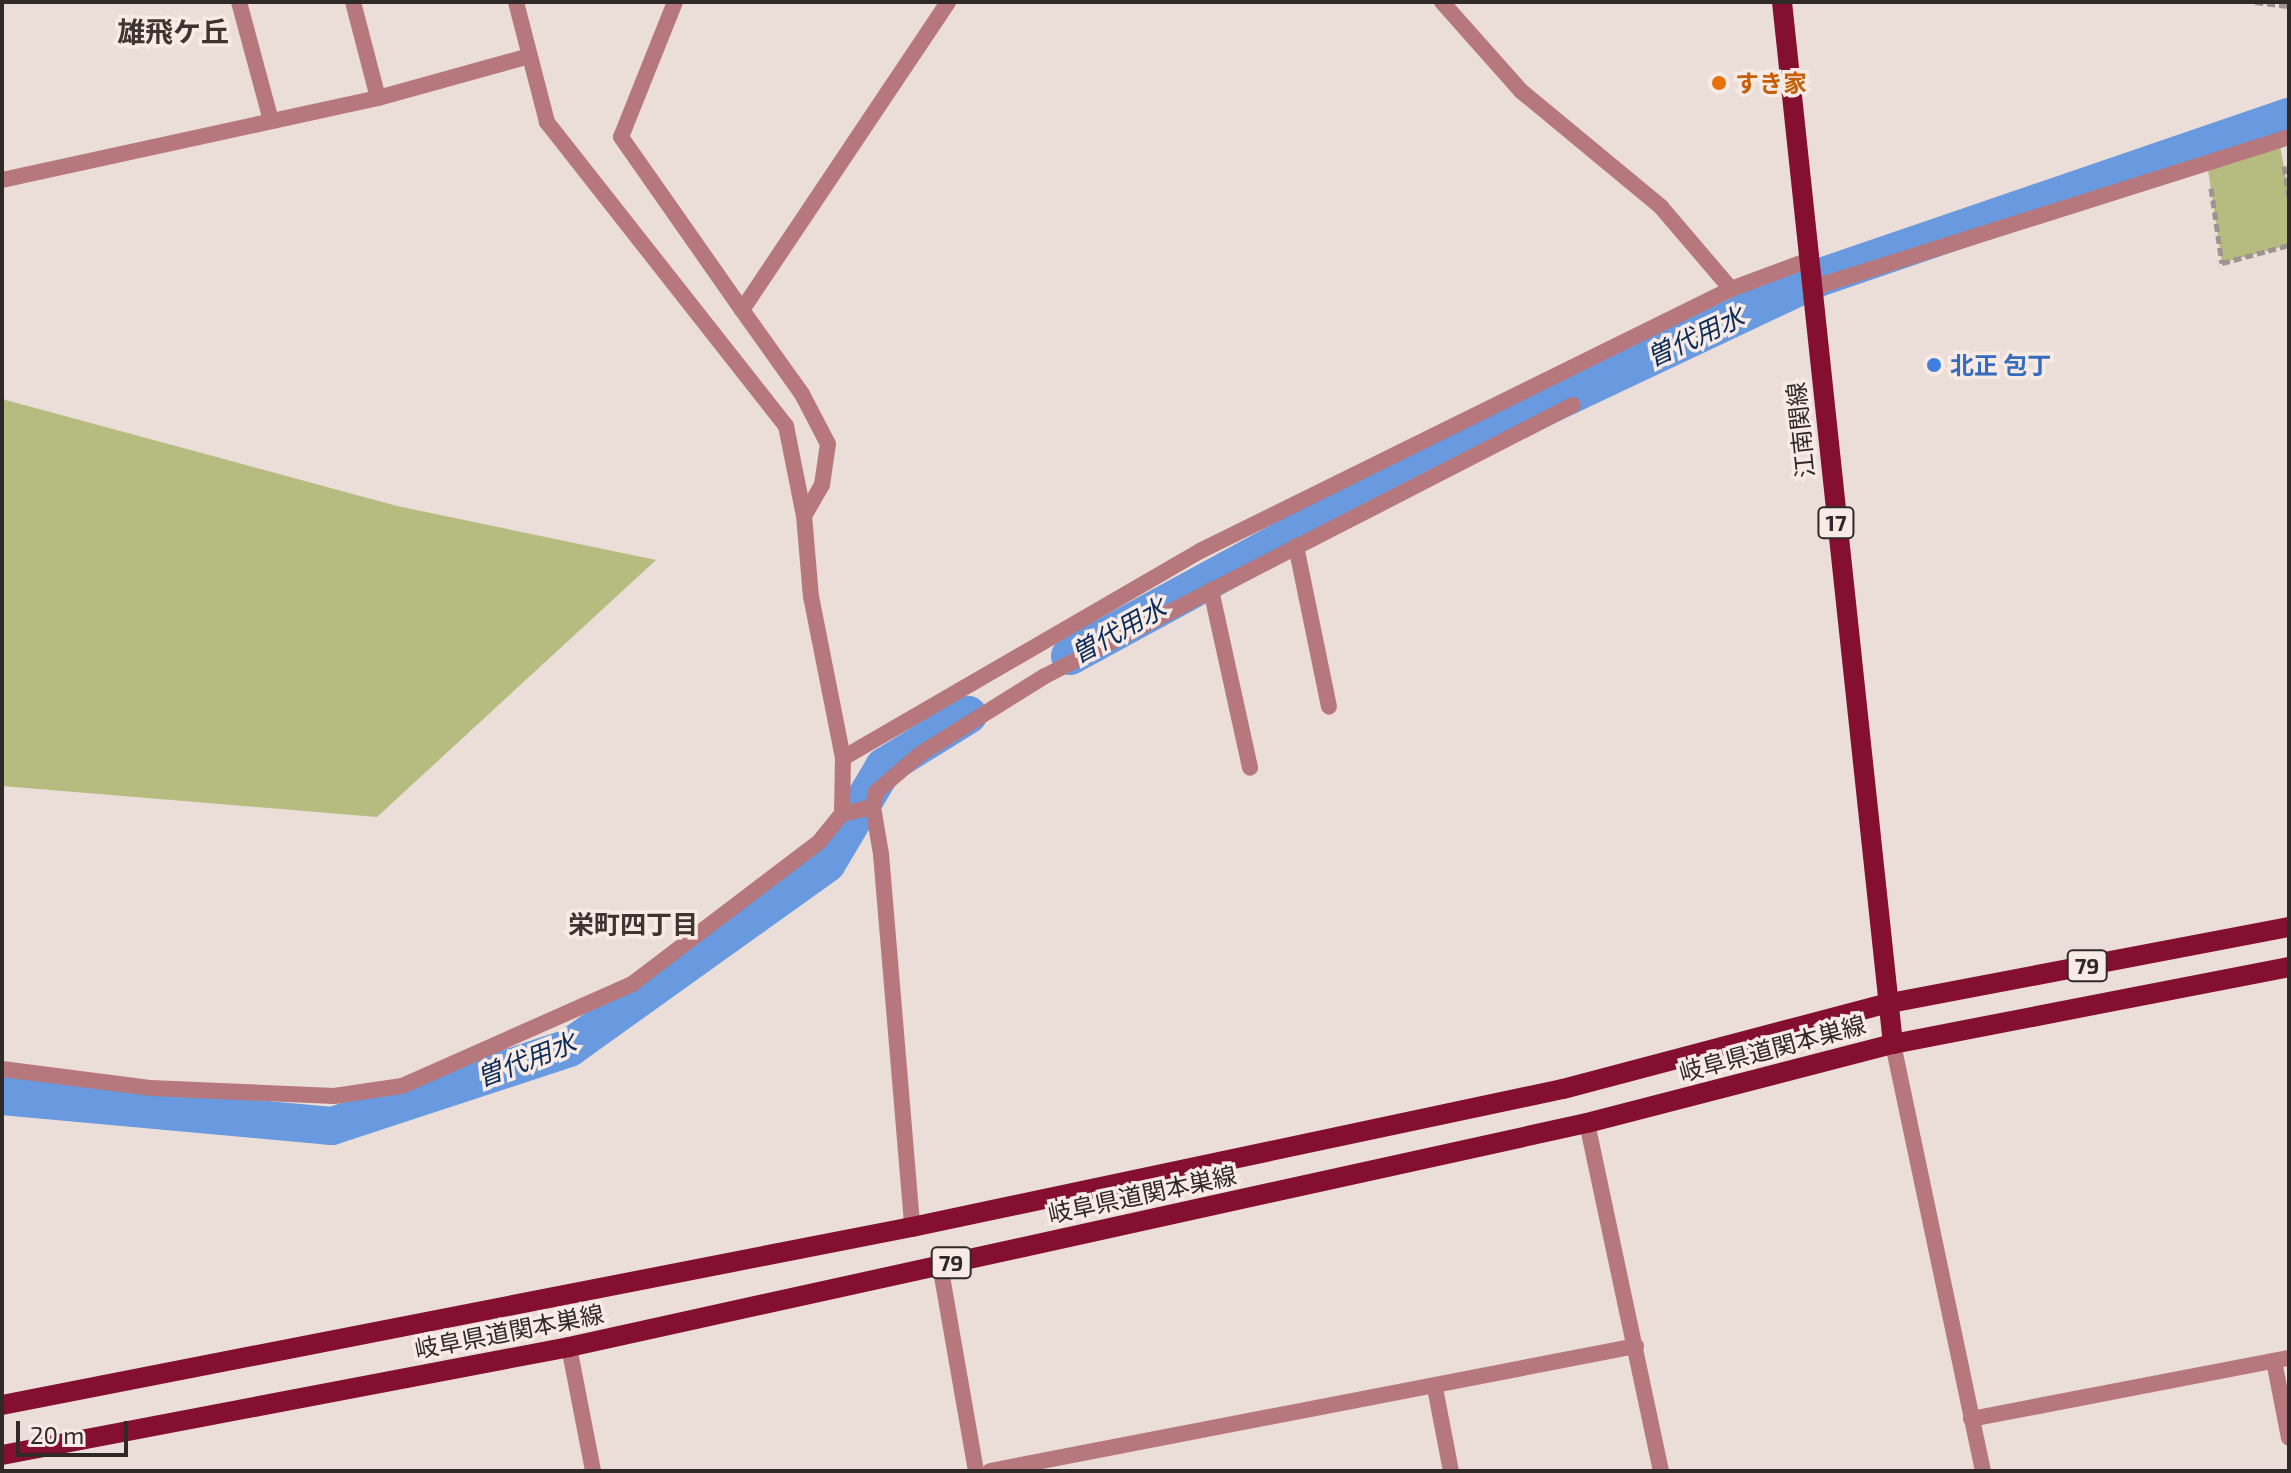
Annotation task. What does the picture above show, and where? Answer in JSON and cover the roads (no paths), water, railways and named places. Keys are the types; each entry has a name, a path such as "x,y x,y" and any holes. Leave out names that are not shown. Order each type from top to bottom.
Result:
{"main road":[{"name":"江南関線","path":"1782,2 1885,1004 1893,1044"},
{"name":"岐阜県道関本巣線","path":"2,1405 912,1227 1563,1089 1885,1004 2289,927"},
{"name":"岐阜県道関本巣線","path":"2,1455 569,1347 1587,1123 1893,1044 2289,967"}],"street":[{"path":"239,2 271,121"},
{"path":"353,2 378,98"},
{"path":"516,2 547,122 573,161 786,426 804,516 811,597 843,758 842,814"},
{"path":"675,2 621,137 802,394 828,444 822,485 804,516"},
{"path":"742,310 948,2"},
{"path":"1442,2 1521,91 1661,207 1731,289"},
{"path":"2,180 378,98 529,56"},
{"path":"1812,288 2289,137"},
{"path":"843,758 1200,551 1731,289 1809,260"},
{"path":"912,1227 873,807 876,792 920,754 1045,676 1573,405"},
{"path":"1296,546 1329,707"},
{"path":"1211,590 1250,768"},
{"path":"2,1069 150,1088 319,1095 402,1086 632,984 819,842 842,814 873,807"},
{"path":"1893,1044 1983,1471"},
{"path":"1587,1123 1661,1471"},
{"path":"940,1265 976,1471"},
{"path":"990,1471 1435,1388 1636,1346"},
{"path":"569,1347 593,1471"},
{"path":"1971,1419 2282,1360 2289,1438"},
{"path":"1435,1388 1451,1471"}],"waterway":[{"name":"曽代用水","path":"1070,656 1405,473 1818,278 2289,117"},
{"name":"曽代用水","path":"2,1096 332,1126 569,1048 827,863 884,767 968,715"}],"place":[{"name":"すき家","path":"1719,83"},
{"name":"北正 包丁","path":"1934,365"}],"district":[{"name":"雄飛ケ丘","path":"173,31"},
{"name":"栄町四丁目","path":"633,924"}]}
